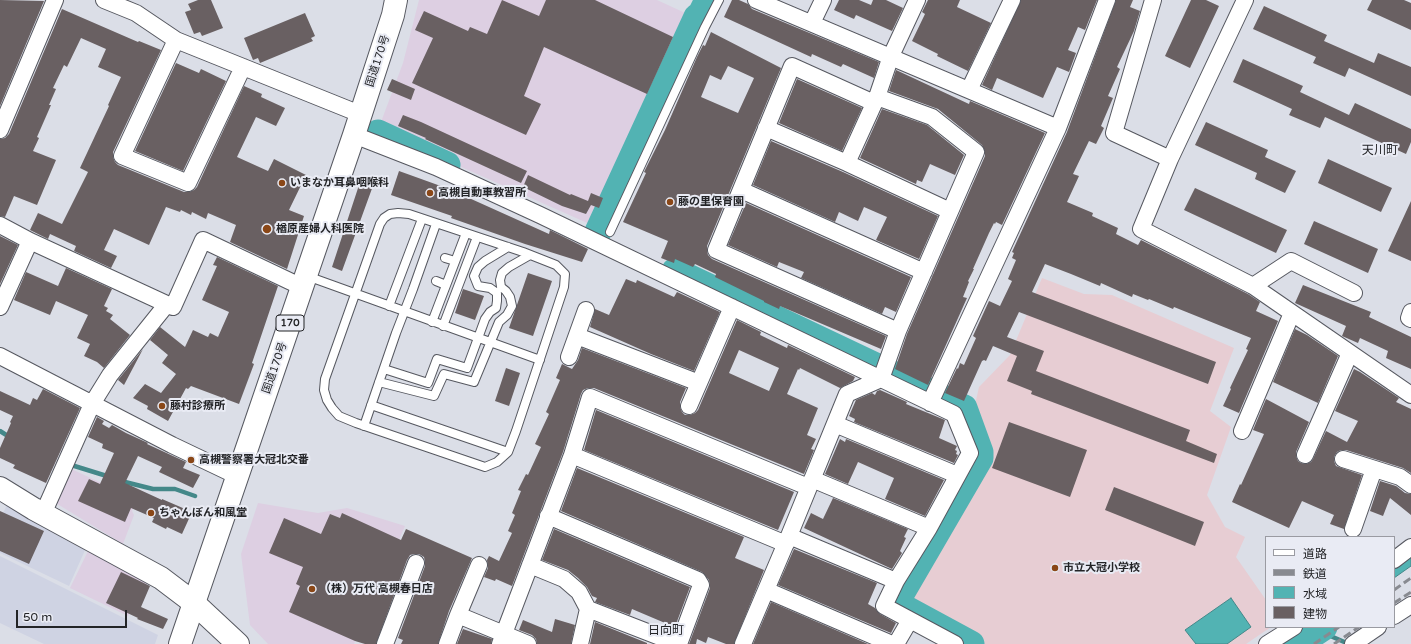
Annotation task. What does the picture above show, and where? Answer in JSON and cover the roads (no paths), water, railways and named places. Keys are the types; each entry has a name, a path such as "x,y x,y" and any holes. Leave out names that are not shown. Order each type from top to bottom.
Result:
{"main road":[{"name":"国道170号","path":"180,644 357,125 393,15 396,0"},
{"path":"0,488 43,514 161,578 194,603 238,644"}],"street":[{"path":"0,130 55,0"},
{"path":"104,0 136,13 176,40 243,67 436,167 732,307 933,397 954,414 970,453 929,528 896,581 884,606 955,644"},
{"path":"756,0 1058,128"},
{"path":"812,24 823,0"},
{"path":"847,163 875,100 891,56 916,0"},
{"path":"969,90 1012,0"},
{"path":"933,397 1058,128 1107,0"},
{"path":"1153,0 1114,133 1170,159"},
{"path":"1244,0 1170,159 1141,229 1253,286 1411,395"},
{"path":"176,40 122,156 188,183 243,67"},
{"path":"743,644 847,394 883,374 898,331 976,152 932,117 875,100 792,66 716,250 898,331"},
{"path":"766,128 847,163 950,211"},
{"path":"741,190 924,272"},
{"path":"0,225 30,241 173,307 203,240 304,282"},
{"path":"0,307 30,241"},
{"path":"1253,286 1291,262 1354,293"},
{"path":"43,514 92,404 110,375 167,304"},
{"path":"689,406 732,307"},
{"path":"569,357 586,310"},
{"path":"1411,312 1409,318 1411,320"},
{"path":"1242,431 1292,313"},
{"path":"577,336 699,383"},
{"path":"1305,455 1350,353"},
{"path":"0,356 172,445 237,476"},
{"path":"502,639 572,455 590,397 929,528"},
{"path":"835,424 958,475"},
{"path":"572,455 787,540 896,581"},
{"path":"1343,459 1400,477 1411,485"},
{"path":"1353,530 1374,469"},
{"path":"548,516 698,580 701,584 679,644 588,609"},
{"path":"1395,559 1411,547"},
{"path":"385,644 416,563"},
{"path":"447,644 479,565"},
{"path":"530,565 564,579 579,592 588,609 580,644"},
{"path":"766,590 892,644"},
{"path":"1395,615 1411,605"},
{"path":"458,615 502,639 528,644"},
{"path":"896,644 910,620"},
{"path":"1267,644 1292,628"},
{"path":"1354,644 1377,628"}],"lane":[{"path":"610,232 719,0"},
{"path":"390,214 409,214 436,224 508,247 556,265 565,274 564,287 508,452 497,462 485,467 339,416 327,400 324,390 325,379 355,292 380,224 384,218 390,214"},
{"path":"389,306 422,219"},
{"path":"364,426 436,224"},
{"path":"432,322 466,233"},
{"path":"443,326 477,237"},
{"path":"384,369 428,383 437,359 467,368 485,320 490,312 496,308 497,302 497,293 490,288 478,286 474,276 478,267 485,261 508,247"},
{"path":"379,382 434,396 444,374 474,382 499,322 507,315 512,306 510,297 500,287 502,273 509,267 530,255"},
{"path":"445,258 455,261"},
{"path":"436,281 446,285"},
{"path":"304,282 355,292 404,312 540,360"},
{"path":"372,405 508,452"}],"water":[{"path":"1411,553 1411,566 1395,577 1395,564"},
{"path":"1231,598 1251,627 1227,644 1196,644 1185,630"},
{"path":"1301,628 1319,628 1295,644 1277,644"}],"waterway":[{"path":"597,234 697,17 701,14 708,0"},
{"path":"378,133 447,165"},
{"path":"675,271 964,408 980,452 980,458 898,599 898,602 899,605 971,644"},
{"path":"0,431 11,438"},
{"path":"68,464 110,477"},
{"path":"121,481 153,489 175,489 195,496"},
{"path":"1298,644 1322,628"},
{"path":"1319,631 1349,644"}],"railway":[{"path":"1395,589 1411,578"},
{"path":"1395,602 1411,592"},
{"path":"1314,644 1338,628"},
{"path":"1334,644 1358,628"}],"place":[{"name":"いまなか耳鼻咽喉科","path":"282,183"},
{"name":"高槻自動車教習所","path":"430,193"},
{"name":"藤の里保育園","path":"670,202"},
{"name":"楢原産婦人科医院","path":"267,229"},
{"name":"藤村診療所","path":"162,406"},
{"name":"高槻警察署大冠北交番","path":"191,460"},
{"name":"ちゃんぽん和風堂","path":"151,513"},
{"name":"市立大冠小学校","path":"1055,568"},
{"name":"（株）万代 高槻春日店","path":"312,589"}],"district":[{"name":"天川町","path":"1380,151"},
{"name":"日向町","path":"666,631"}]}
